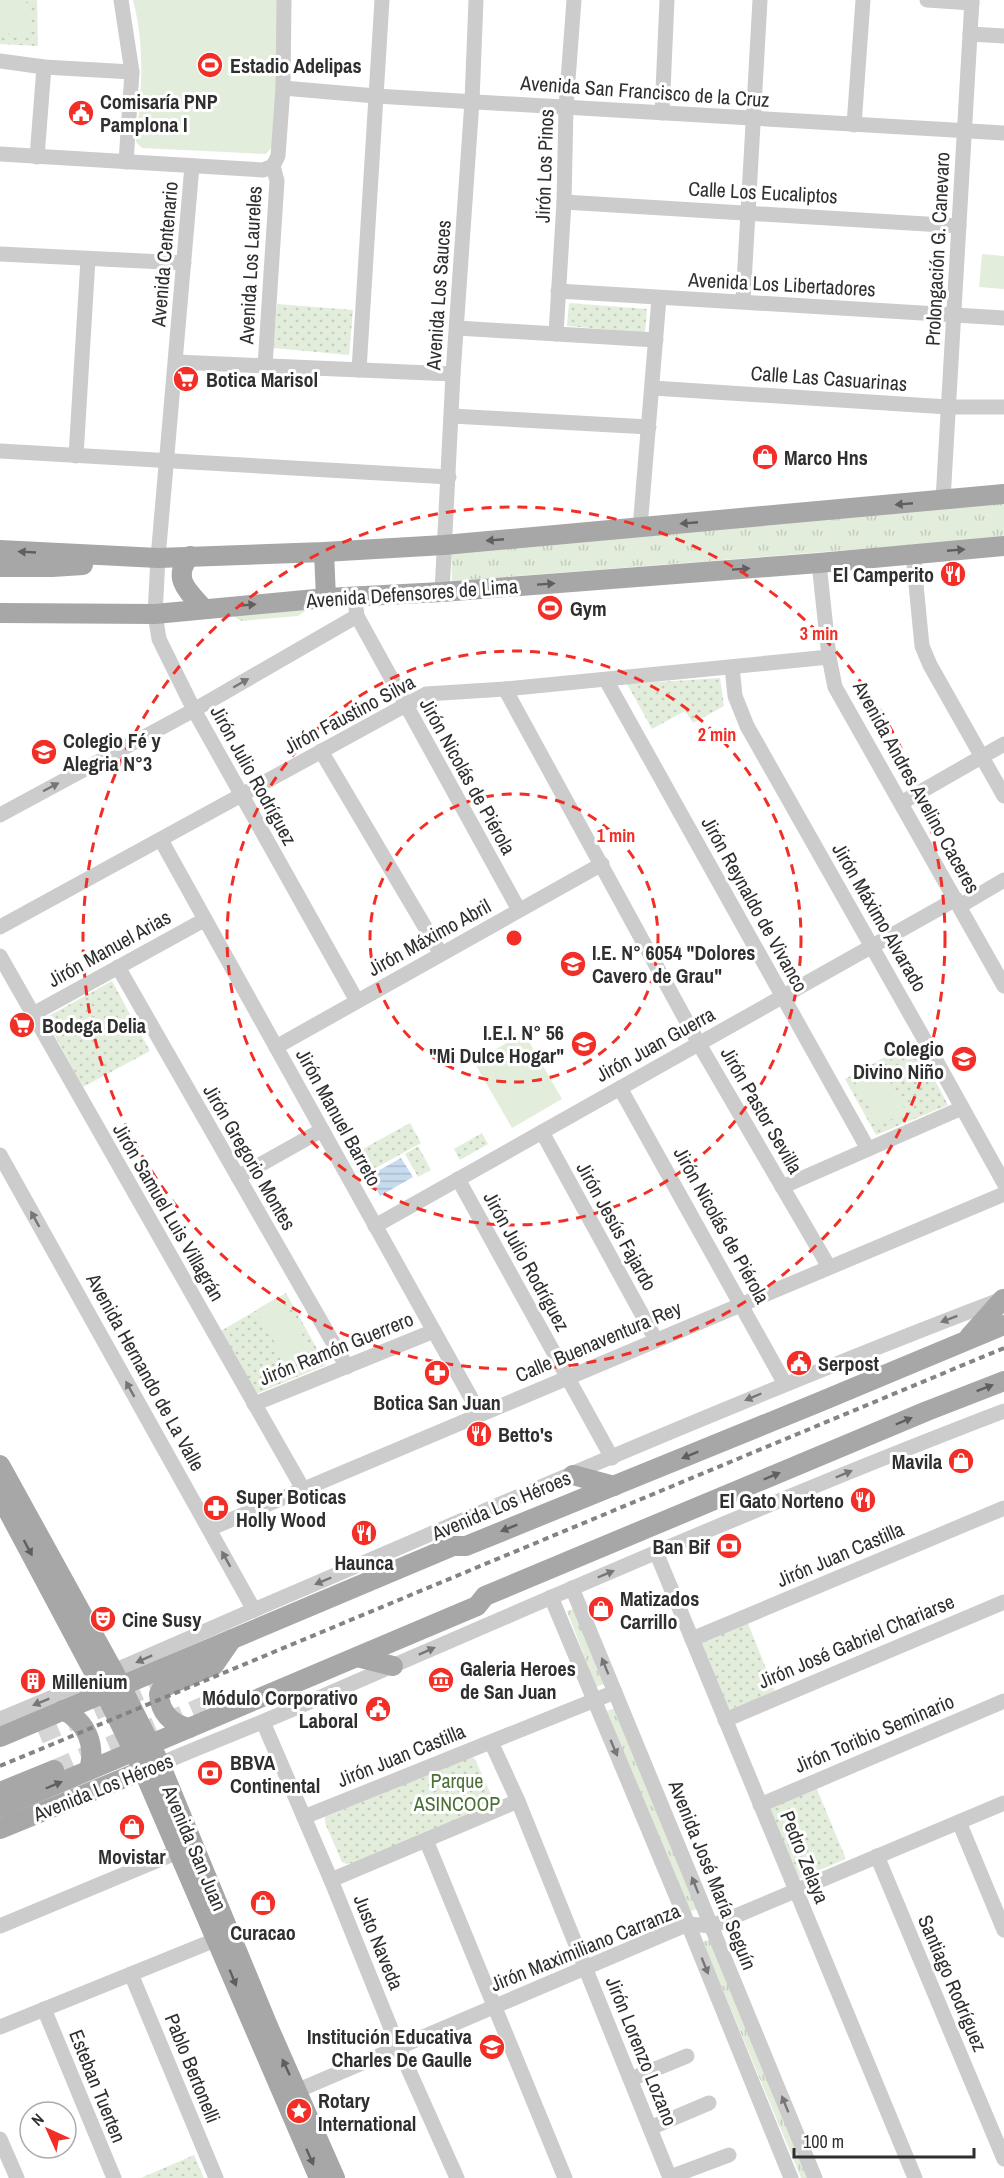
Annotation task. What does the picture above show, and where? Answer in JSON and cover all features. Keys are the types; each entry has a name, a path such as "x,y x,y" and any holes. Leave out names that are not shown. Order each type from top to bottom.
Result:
{"main road":[{"path":"0,567 52,567 190,556 324,552 444,545 1004,494"},
{"name":"Avenida Defensores de Lima","path":"0,614 155,614 326,598 442,592 913,554 1004,549"},
{"path":"0,550 158,558"},
{"path":"324,552 326,598"},
{"path":"190,556 182,566 180,574 190,594 204,609"},
{"path":"0,607 102,614"},
{"path":"966,1341 1004,1299"},
{"name":"Avenida Los Héroes","path":"0,1737 63,1710 110,1682 237,1643 453,1546 466,1546 1004,1325"},
{"name":"Avenida Los Héroes","path":"0,1808 477,1606 485,1596 1004,1381"},
{"name":"Avenida San Juan","path":"0,1466 152,1767 224,1936"},
{"path":"573,1475 614,1486"},
{"name":"Avenida San Juan","path":"0,1496 110,1682"},
{"name":"Avenida Los Héroes","path":"205,1706 472,1594 485,1596"},
{"path":"189,1728 181,1726 163,1711 159,1694 162,1688 214,1665 237,1643"},
{"path":"357,1657 393,1665"},
{"path":"63,1710 77,1720 87,1733 92,1755 89,1770"},
{"path":"0,1750 39,1734"},
{"name":"Avenida Los Héroes","path":"0,1829 152,1767"},
{"name":"Avenida San Juan","path":"152,1767 180,1851 268,2026 319,2178"},
{"name":"Avenida Los Héroes","path":"0,1792 54,1770"},
{"name":"Avenida San Juan","path":"290,2093 335,2178"}],"street":[{"path":"121,0 132,72 126,162"},
{"path":"273,166 278,156 283,88 284,0"},
{"path":"359,370 382,0"},
{"name":"Avenida Los Sauces","path":"442,592 476,0"},
{"name":"Jirón Los Pinos","path":"556,334 564,202 566,107 574,0"},
{"path":"662,113 667,0"},
{"path":"743,301 760,0"},
{"path":"854,125 863,0"},
{"path":"927,0 972,2"},
{"name":"Prolongación G. Canevaro","path":"943,500 972,2"},
{"path":"970,34 1004,36"},
{"path":"0,62 132,72"},
{"path":"38,157 44,67"},
{"name":"Avenida San Francisco de la Cruz","path":"283,88 375,96 1004,133"},
{"path":"0,154 192,166"},
{"name":"Avenida Centenario","path":"158,558 192,166 263,170 273,166"},
{"name":"Avenida Los Laureles","path":"265,366 277,181 273,166"},
{"name":"Calle Los Eucaliptos","path":"564,202 959,226"},
{"path":"0,254 184,263"},
{"path":"76,456 88,259"},
{"name":"Avenida Los Libertadores","path":"558,291 1004,318"},
{"path":"640,528 659,298"},
{"path":"458,327 656,340"},
{"path":"176,362 453,374"},
{"name":"Calle Las Casuarinas","path":"652,388 948,406 1004,407"},
{"path":"452,416 649,427"},
{"path":"0,451 448,477"},
{"path":"913,554 922,646 930,665 1004,796"},
{"name":"Jirón Julio Rodríguez","path":"158,558 155,614 159,639 194,710 357,1001"},
{"name":"Avenida Andres Avelino Caceres","path":"819,563 829,657 835,687 1004,986"},
{"name":"Jirón Nicolás de Piérola","path":"354,597 357,616 519,910"},
{"path":"0,815 194,710 357,616"},
{"name":"Jirón Faustino Silva","path":"0,927 426,694 606,680 829,657"},
{"name":"Jirón Máximo Alvarado","path":"732,667 735,696 747,726 1004,1184"},
{"name":"Jirón Reynaldo de Vivanco","path":"606,680 868,1149"},
{"name":"Jirón Pastor Sevilla","path":"505,689 699,1044 829,1267"},
{"path":"901,803 1004,744"},
{"path":"321,751 441,954"},
{"name":"Jirón Manuel Barreto","path":"161,840 480,1414"},
{"name":"Jirón Máximo Abril","path":"276,1047 602,864"},
{"name":"Jirón Juan Guerra","path":"375,1226 872,946 1004,880"},
{"name":"Jirón Manuel Arias","path":"33,1014 204,920"},
{"name":"Jirón Samuel Luis Villagrán","path":"0,956 303,1489"},
{"name":"Jirón Gregorio Montes","path":"118,967 347,1367"},
{"name":"Jirón Nicolás de Piérola","path":"620,1088 785,1384"},
{"path":"782,1187 962,1108"},
{"path":"238,1177 322,1130"},
{"name":"Jirón Jesús Fajardo","path":"542,1132 656,1340"},
{"name":"Avenida Hernando de La Valle","path":"0,1155 254,1610"},
{"name":"Jirón Julio Rodríguez","path":"458,1179 612,1458"},
{"name":"Calle Buenaventura Rey","path":"209,1529 1004,1194"},
{"name":"Avenida Los Héroes","path":"0,1719 110,1682 254,1610 785,1384 1004,1299"},
{"name":"Jirón Ramón Guerrero","path":"254,1404 434,1331"},
{"name":"Avenida Los Héroes","path":"152,1767 656,1552 907,1448 1004,1411"},
{"name":"Jirón Juan Castilla","path":"692,1639 1004,1508"},
{"name":"Pedro Zelaya","path":"656,1552 915,2178"},
{"name":"Avenida José María Seguín","path":"572,1588 815,2178"},
{"name":"Avenida José María Seguín","path":"551,1597 791,2178"},
{"name":"Jirón José Gabriel Chariarse","path":"725,1720 1004,1602"},
{"name":"Jirón Juan Castilla","path":"304,1817 615,1692"},
{"name":"Jirón Toribio Seminario","path":"760,1805 1004,1701"},
{"name":"Justo Naveda","path":"262,1722 331,1880 398,2046 458,2178"},
{"name":"Jirón Lorenzo Lozano","path":"491,1742 518,1801 670,2178"},
{"path":"331,1880 518,1801"},
{"name":"Jirón Maximiliano Carranza","path":"290,2093 688,1924 712,1926 1004,1803"},
{"path":"959,1822 1004,1930"},
{"path":"426,1840 564,2178"},
{"path":"0,1926 180,1851"},
{"name":"Santiago Rodríguez","path":"877,1856 1004,2159"},
{"path":"0,2027 224,1936"},
{"name":"Pablo Bertonelli","path":"132,1974 216,2178"},
{"name":"Esteban Tuerten","path":"44,2009 114,2178"},
{"path":"631,2079 687,2056"},
{"path":"650,2128 709,2103"},
{"path":"0,2139 17,2178"},
{"path":"670,2178 729,2155"}],"green space":[{"path":"0,0 37,0 38,46 0,44"},
{"name":"Estadio Adelipas","path":"133,0 277,0 280,40 272,147 266,154 142,148 136,142 141,88 141,54"},
{"path":"0,1 30,3 28,35 0,33"},
{"path":"982,254 1004,256 1004,289 979,287"},
{"path":"569,303 647,309 645,333 567,326"},
{"path":"277,304 353,310 349,355 273,348"},
{"path":"1004,500 1004,538 452,581 451,551"},
{"path":"309,608 298,616 241,621 232,615"},
{"path":"720,678 724,706 693,723 685,711 652,729 627,684"},
{"path":"112,981 150,1051 83,1087 45,1018"},
{"path":"524,1033 562,1099 512,1128 474,1062"},
{"path":"914,1041 948,1105 876,1135 845,1079"},
{"path":"882,1067 906,1111 879,1126 855,1082"},
{"path":"410,1123 421,1143 361,1176 350,1156"},
{"path":"482,1133 488,1144 460,1160 454,1149"},
{"path":"418,1146 431,1170 418,1177 405,1154"},
{"path":"286,1293 326,1365 256,1394 219,1332"},
{"path":"280,1296 311,1350 287,1364 256,1310"},
{"path":"575,1608 604,1684 596,1687 567,1611"},
{"path":"747,1621 775,1691 726,1711 698,1641"},
{"path":"615,1708 697,1909 689,1912 607,1711"},
{"name":"Parque ASINCOOP","path":"470,1756 475,1759 493,1799 491,1806 353,1863 342,1862 325,1823 325,1817"},
{"path":"816,1787 846,1859 798,1879 768,1808"},
{"path":"713,1938 810,2178 801,2178 703,1942"},
{"path":"194,2155 204,2178 141,2178"}],"water":[{"path":"401,1158 413,1177 380,1196 369,1176"}],"tunnel":[{"path":"39,1734 176,1675"},
{"path":"54,1770 205,1706"}],"railway":[{"path":"0,1766 1004,1348"}],"place":[{"name":"Estadio Adelipas","path":"210,65"},
{"name":"Comisaría PNP Pamplona I","path":"81,113"},
{"name":"Botica Marisol","path":"186,379"},
{"name":"Marco Hns","path":"765,457"},
{"name":"El Camperito","path":"953,574"},
{"name":"Gym","path":"550,608"},
{"name":"Colegio Fé y Alegria N°3","path":"44,752"},
{"name":"I.E. N° 6054 \"Dolores Cavero de Grau\"","path":"573,964"},
{"name":"Bodega Delia","path":"22,1025"},
{"name":"I.E.I. N° 56 \"Mi Dulce Hogar\"","path":"584,1044"},
{"name":"Colegio Divino Niño","path":"964,1059"},
{"name":"Serpost","path":"799,1363"},
{"name":"Botica San Juan","path":"437,1373"},
{"name":"Betto's","path":"479,1434"},
{"name":"Mavila","path":"961,1461"},
{"name":"El Gato Norteno","path":"863,1500"},
{"name":"Super Boticas Holly Wood","path":"216,1508"},
{"name":"Haunca","path":"364,1533"},
{"name":"Ban Bif","path":"729,1546"},
{"name":"Matizados Carrillo","path":"601,1609"},
{"name":"Cine Susy","path":"103,1619"},
{"name":"Galeria Heroes de San Juan","path":"441,1680"},
{"name":"Millenium","path":"33,1681"},
{"name":"Módulo Corporativo Laboral","path":"378,1709"},
{"name":"BBVA Continental","path":"210,1773"},
{"name":"Movistar","path":"132,1827"},
{"name":"Curacao","path":"263,1903"},
{"name":"Institución Educativa Charles De Gaulle","path":"492,2047"},
{"name":"Rotary International","path":"299,2111"}]}
